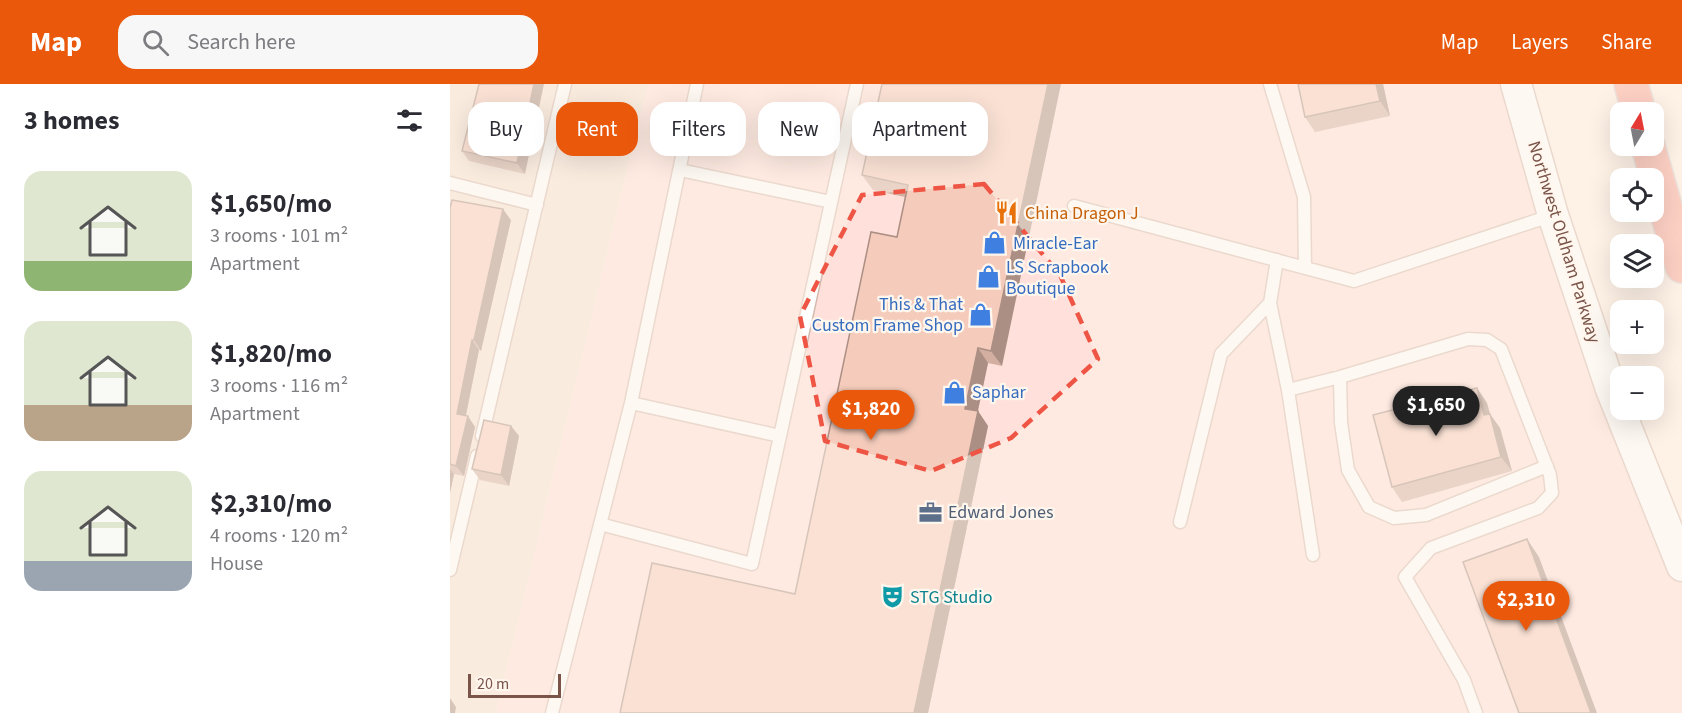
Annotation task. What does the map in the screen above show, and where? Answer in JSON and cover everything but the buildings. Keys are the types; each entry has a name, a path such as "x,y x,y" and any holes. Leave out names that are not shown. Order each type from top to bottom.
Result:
{"highway":[{"path":"1631,84 1636,102"},
{"path":"1651,156 1682,266"}],"street":[{"name":"Northwest Oldham Parkway","path":"1516,84 1553,215 1611,389 1682,566"}],"lane":[{"path":"450,570 565,84"},
{"path":"552,713 631,403 697,84"},
{"path":"600,524 752,564 857,84"},
{"path":"1270,84 1304,197 1305,268"},
{"path":"680,170 831,202"},
{"path":"450,183 537,205"},
{"path":"1074,206 1354,281 1553,215"},
{"path":"1277,260 1270,303 1288,390 1313,555"},
{"path":"1180,522 1221,354 1270,303"},
{"path":"1288,390 1468,339 1487,340 1502,350 1547,466 1552,493 1538,508 1431,548 1405,577 1464,680 1476,713"},
{"path":"1340,377 1341,423 1348,470 1369,507 1394,518 1426,515 1547,466"},
{"path":"631,403 780,436"}],"highlighted area":[{"path":"984,184 1060,275 1098,359 1011,438 931,471 825,441 800,316 862,195"}],"shaded area":[{"path":"450,84 648,84 638,125 638,102 556,102 556,156 631,156 496,713 450,713"},
{"path":"648,84 1510,84 1610,367 1610,420 1629,420 1682,571 1682,713 496,713 631,156 638,156 638,125"}],"place":[{"name":"China Dragon J","path":"1007,213"},
{"name":"Miracle-Ear","path":"995,243"},
{"name":"LS Scrapbook Boutique","path":"988,277"},
{"name":"This & That Custom Frame Shop","path":"981,314"},
{"name":"Saphar","path":"954,392"},
{"name":"Edward Jones","path":"930,512"},
{"name":"STG Studio","path":"892,597"}]}
